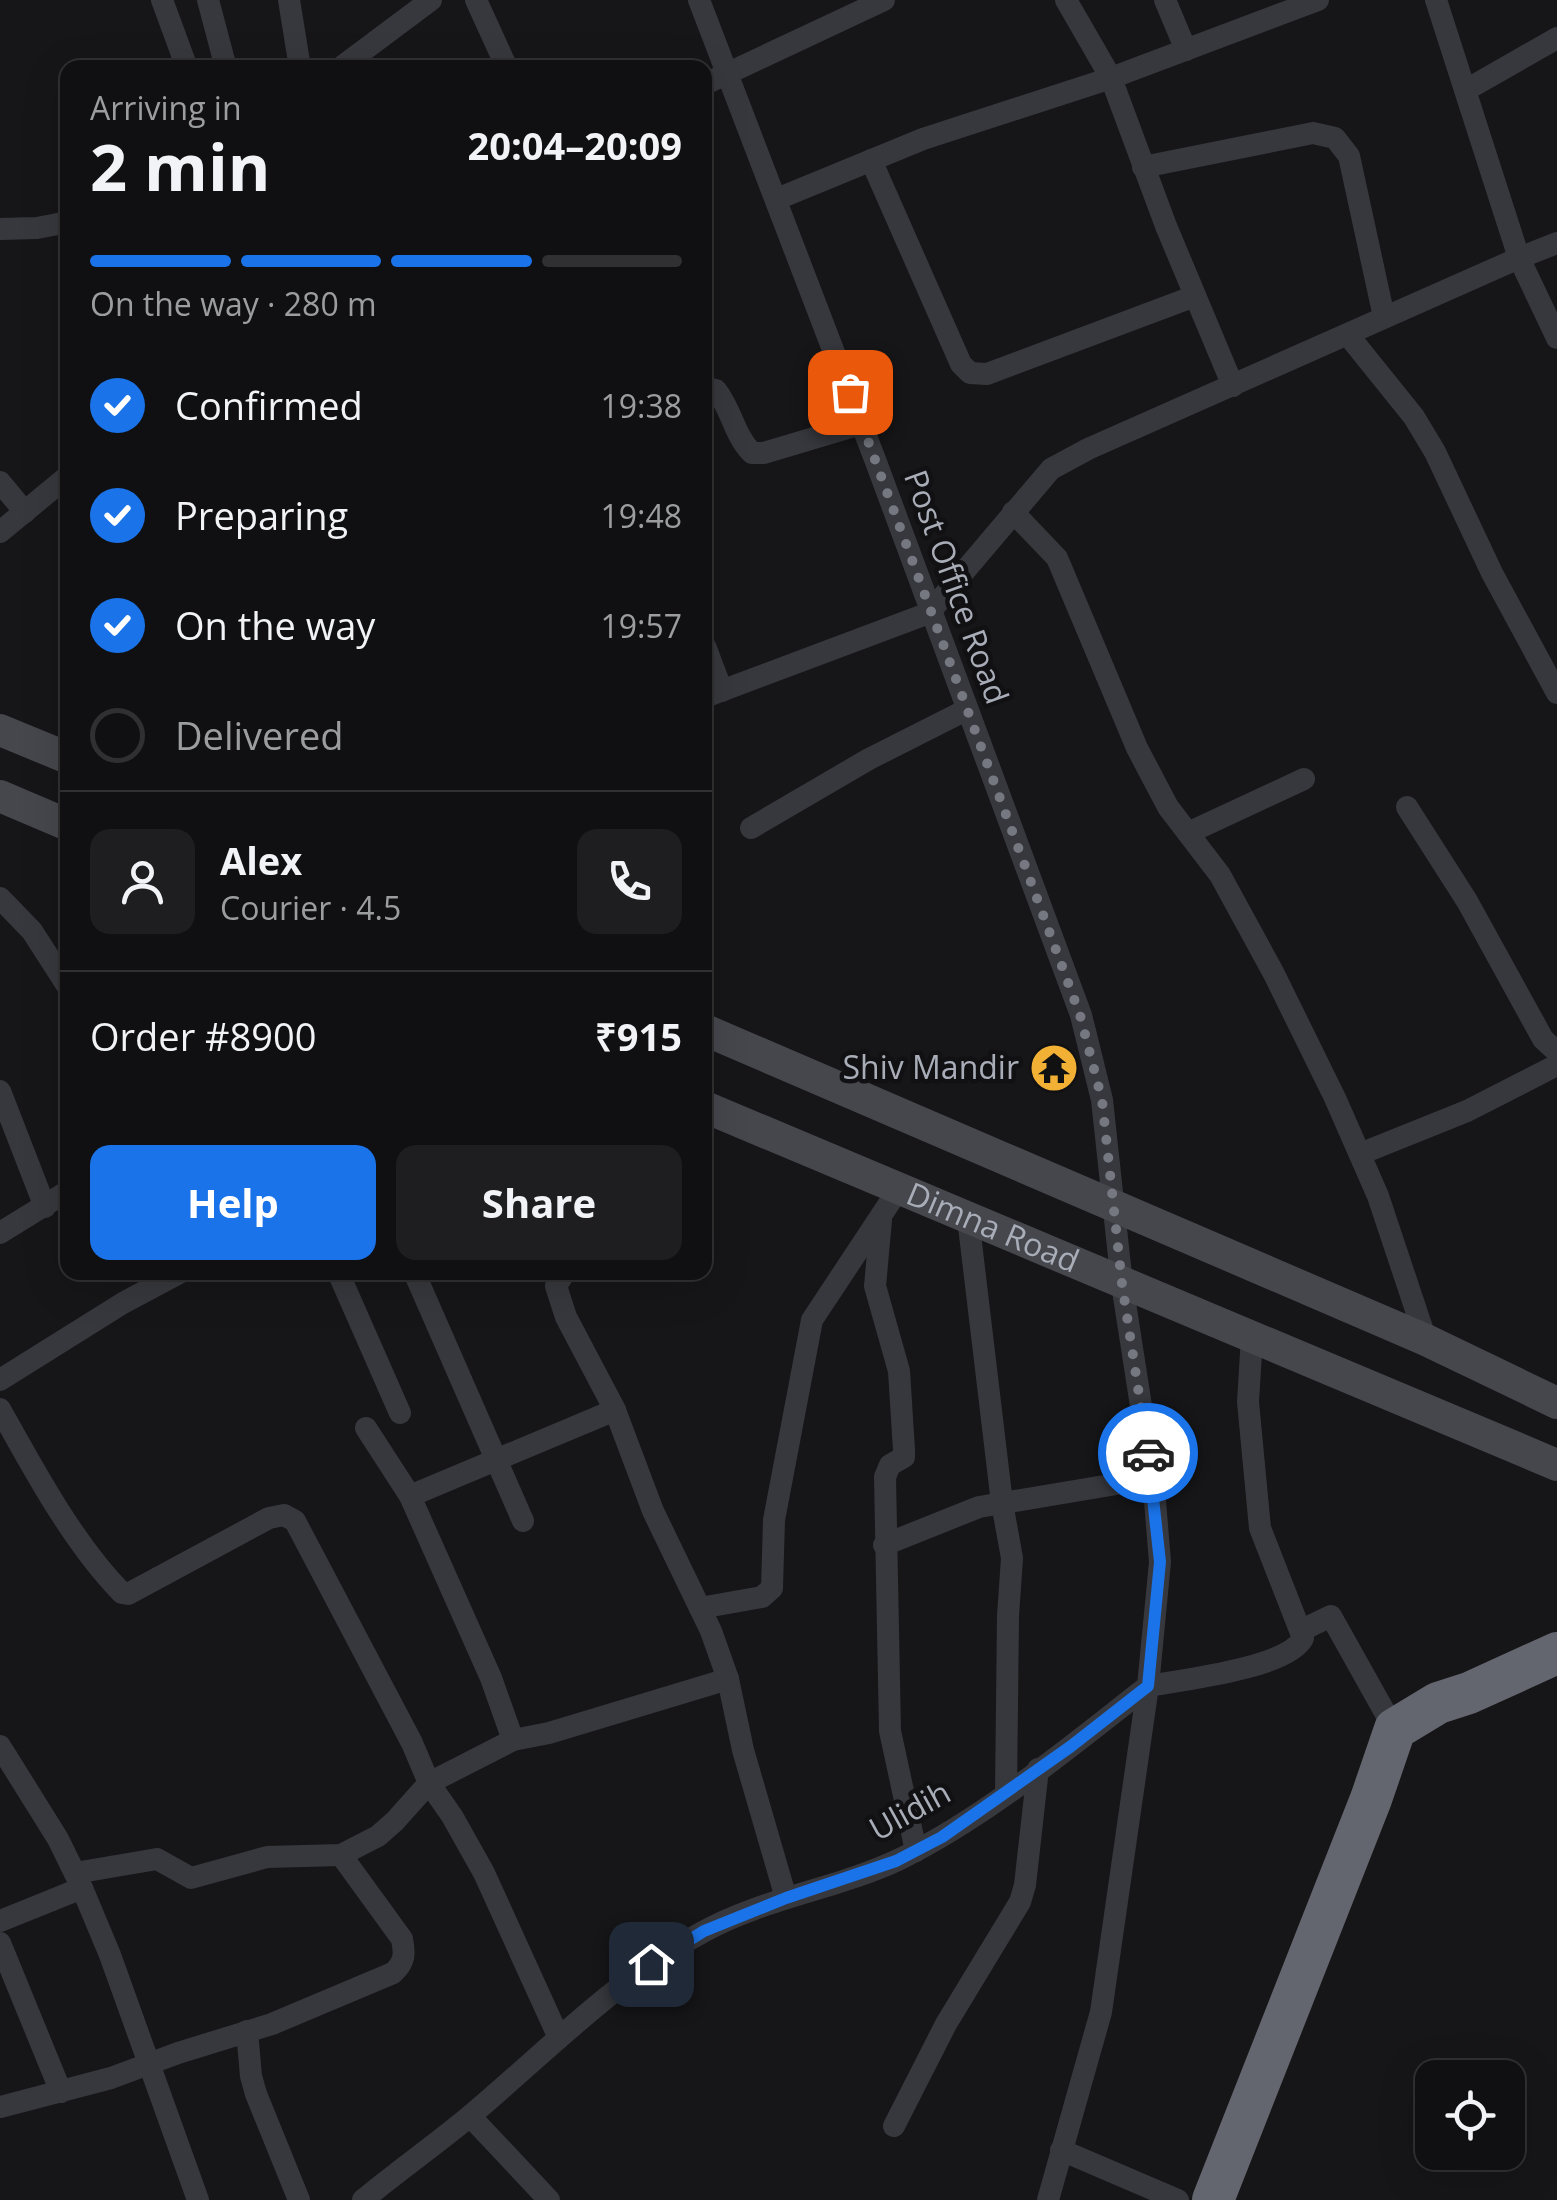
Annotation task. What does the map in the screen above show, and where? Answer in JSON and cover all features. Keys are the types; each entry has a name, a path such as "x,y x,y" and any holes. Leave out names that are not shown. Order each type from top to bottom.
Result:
{"highway":[{"path":"1213,2200 1372,1800 1401,1742 1438,1703 1557,1653"},
{"path":"1238,2200 1401,1742 1557,1674"}],"street":[{"path":"162,0 183,60"},
{"path":"208,0 224,60"},
{"path":"289,0 299,60"},
{"path":"351,60 431,0"},
{"path":"476,0 503,60"},
{"name":"Post Office Road","path":"700,0 862,424 1080,1015 1102,1100 1122,1284"},
{"path":"1066,0 1111,78 1143,167 1233,386"},
{"path":"1165,0 1186,50"},
{"path":"777,199 923,138 1111,78 1318,0"},
{"path":"1436,0 1519,258 1557,338"},
{"path":"712,81 877,1"},
{"path":"1466,90 1557,38"},
{"path":"1143,167 1313,133 1335,138 1348,156 1384,317"},
{"path":"871,160 961,364 970,373 987,374 1195,296"},
{"path":"0,229 60,224"},
{"path":"714,694 929,613 1051,469 1088,449 1557,243"},
{"path":"1348,335 1414,417 1435,452 1492,573 1557,693"},
{"path":"712,389 726,402 741,442 752,453 862,424"},
{"path":"0,482 25,512"},
{"path":"0,532 60,483"},
{"path":"1013,512 1058,558 1137,748 1168,807 1220,876 1248,924 1335,1098 1378,1196 1426,1340"},
{"path":"751,828 869,758 966,710"},
{"path":"0,730 60,755"},
{"path":"1188,833 1304,778"},
{"path":"0,796 60,822"},
{"path":"1407,807 1467,901 1543,1039 1557,1052"},
{"path":"0,898 32,931 60,975"},
{"path":"712,1033 1426,1340 1557,1403"},
{"path":"1360,1154 1467,1111 1557,1066"},
{"path":"0,1090 44,1207"},
{"name":"Dimna Road","path":"712,1111 1557,1465"},
{"path":"700,1608 762,1597 772,1588 774,1520 812,1320 898,1190"},
{"path":"0,1233 60,1197"},
{"path":"968,1218 1012,1558 1006,1792"},
{"path":"881,1220 875,1286 899,1371 904,1450 900,1462 885,1470 890,1732 916,1850"},
{"path":"0,1380 166,1280"},
{"path":"342,1280 400,1413"},
{"path":"418,1280 523,1521"},
{"path":"560,1280 556,1286 558,1296 615,1410 653,1511 700,1608 728,1679 743,1750 786,1898"},
{"path":"1048,2200 1101,2012 1148,1686 1160,1562 1152,1478 1122,1284"},
{"path":"1148,1686 1237,1671 1292,1650 1303,1638 1260,1528 1248,1402 1252,1336"},
{"path":"0,1409 72,1528 122,1593 128,1594 269,1518 284,1515 295,1521 429,1783 484,1873 559,2038"},
{"path":"410,1496 615,1410"},
{"path":"366,1428 410,1496 491,1678 513,1740"},
{"path":"884,1545 979,1507 1152,1478"},
{"path":"1302,1630 1331,1616 1401,1742"},
{"path":"0,1921 79,1881 146,1858 157,1858 191,1878 267,1857 341,1855 386,1829 429,1783 513,1740 549,1733 728,1679"},
{"name":"Ulidih","path":"363,2200 651,1964 704,1931 896,1861 942,1837 1148,1686"},
{"path":"0,1746 79,1881 110,1955 198,2200"},
{"path":"894,2126 946,2024 1020,1902 1038,1769"},
{"path":"0,2107 112,2078 381,1980 401,1965 405,1953 402,1939 341,1855"},
{"path":"0,1943 61,2092"},
{"path":"247,2031 250,2076 299,2200"},
{"path":"470,2116 549,2200"},
{"path":"1061,2150 1178,2200"}],"way so far":[{"path":"850,392 1080,1015 1102,1100 1122,1284 1148,1453"}],"place":[{"name":"Shiv Mandir","path":"1054,1068"}],"route":[{"path":"651,1964 704,1931 896,1861 942,1837 1070,1747 1148,1686 1160,1562 1148,1453"}]}
